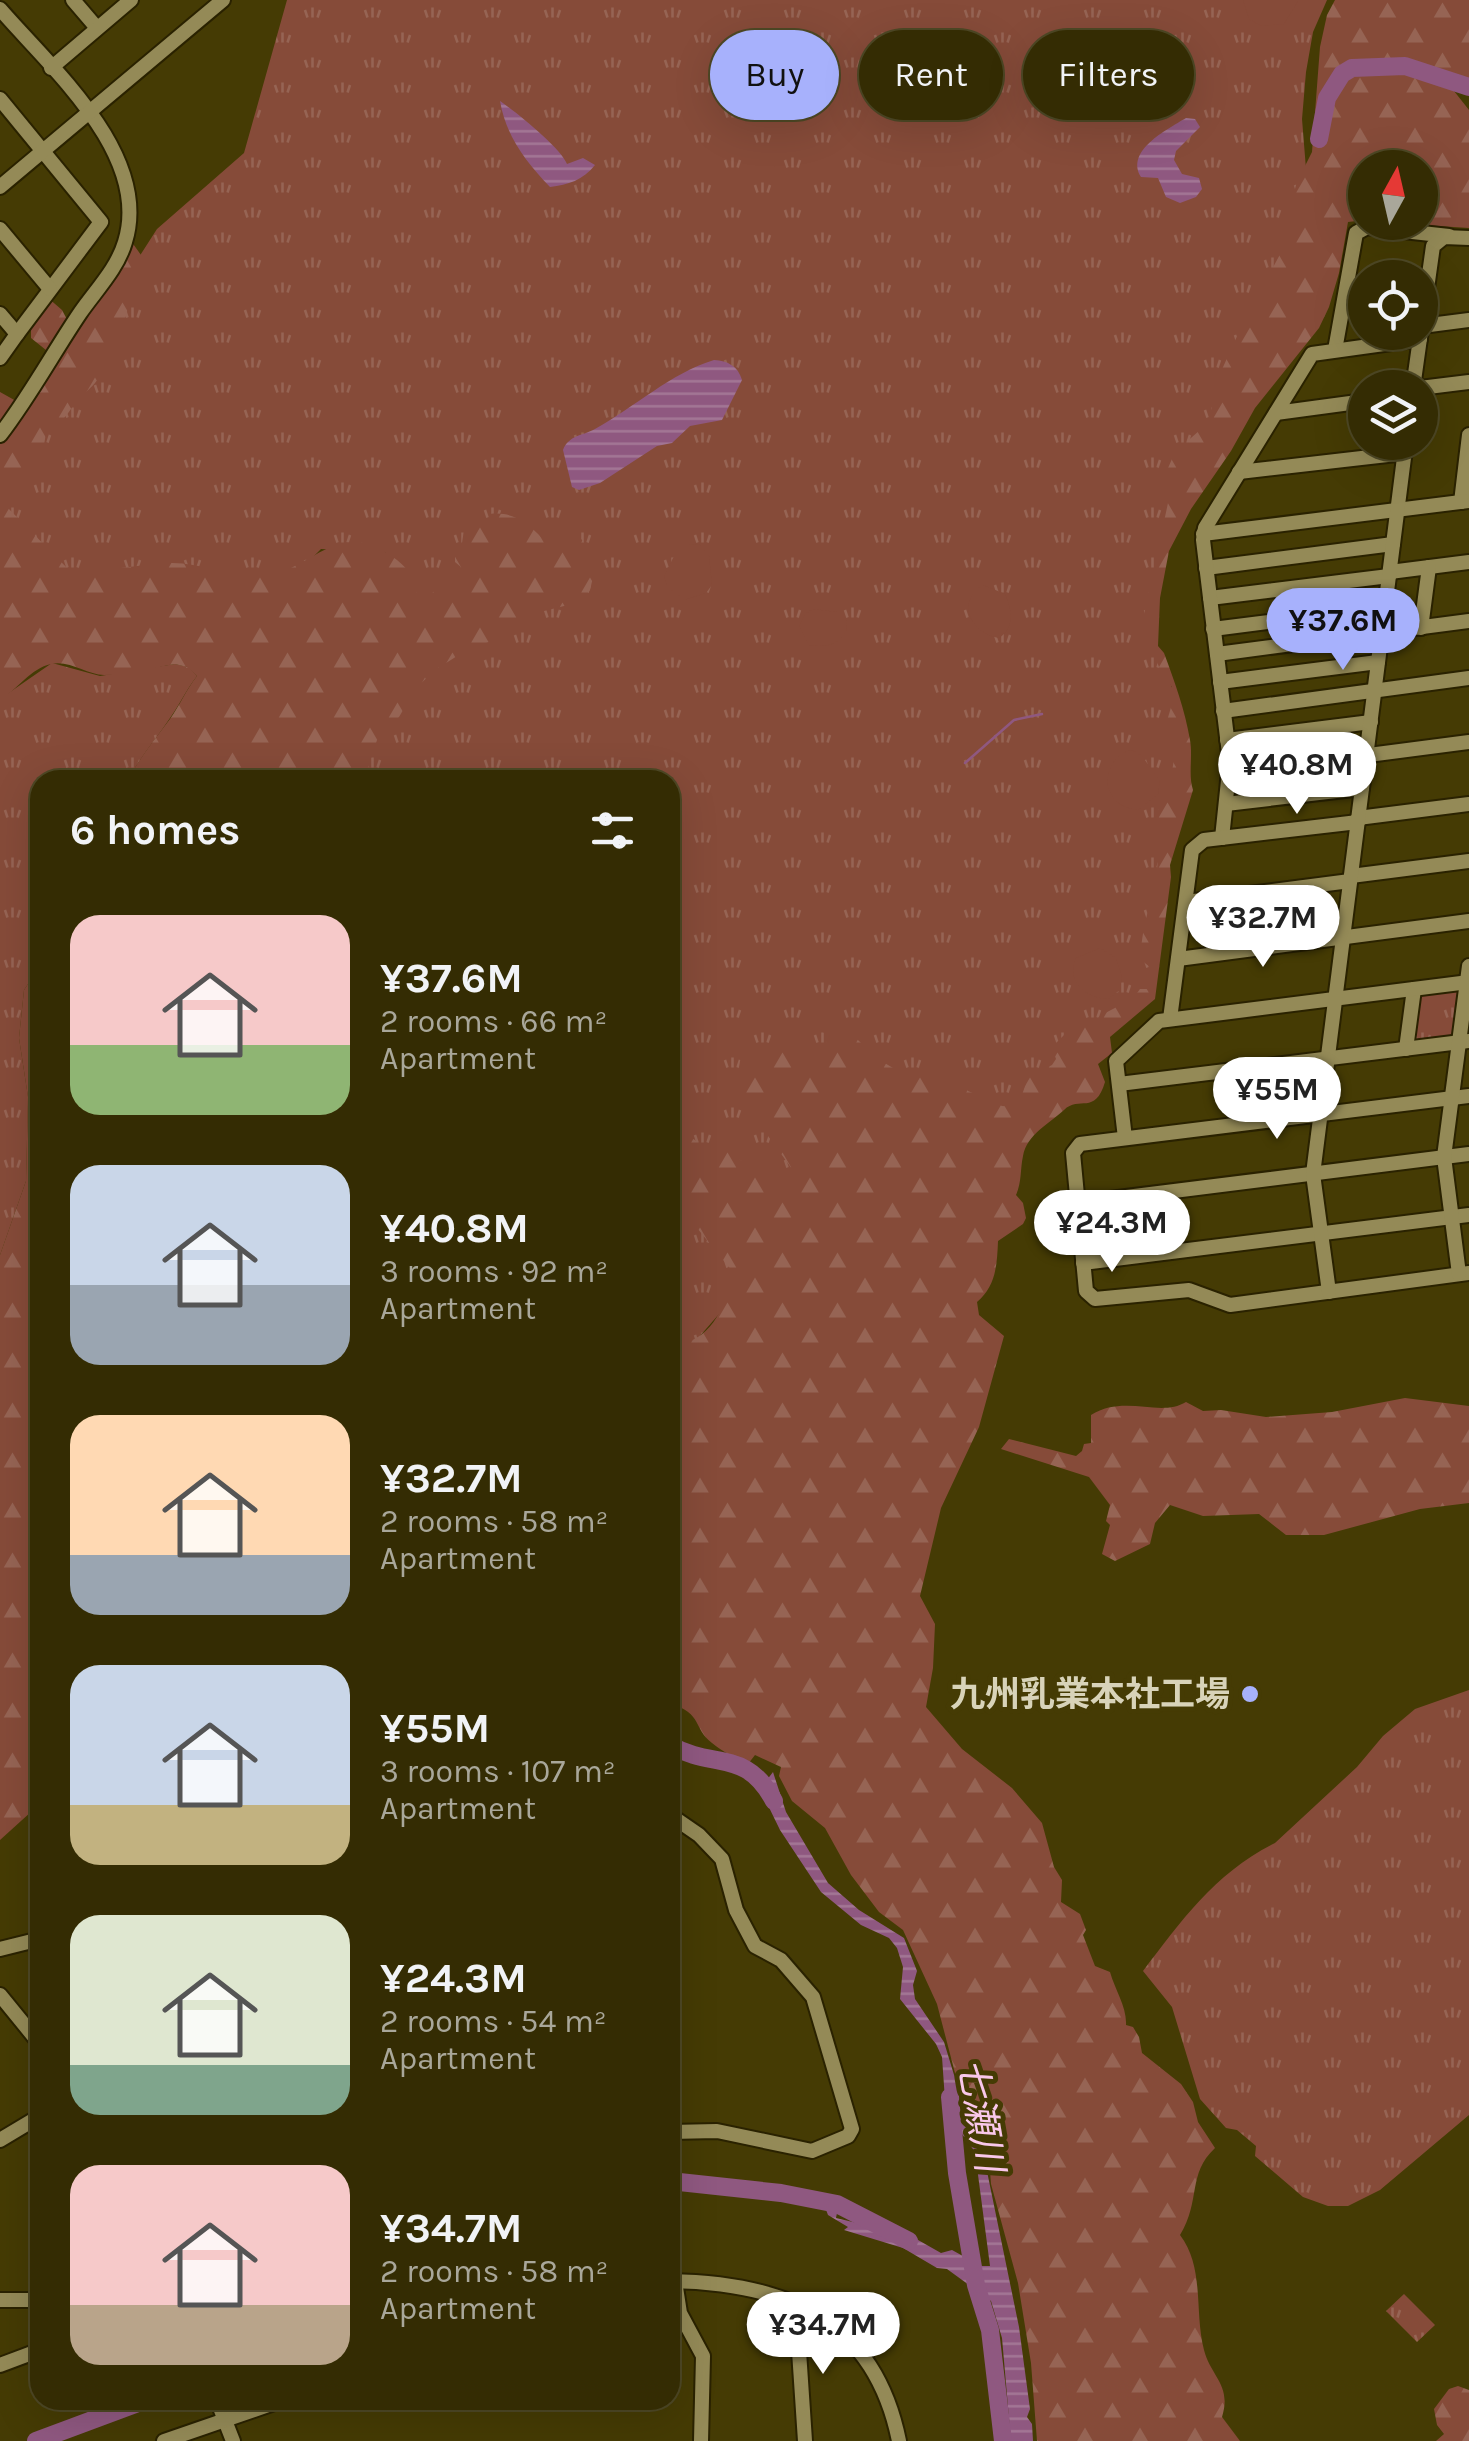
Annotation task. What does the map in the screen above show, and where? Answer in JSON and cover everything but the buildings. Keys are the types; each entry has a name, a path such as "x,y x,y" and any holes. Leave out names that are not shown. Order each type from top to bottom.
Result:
{"street":[{"path":"73,0 97,28"},
{"path":"50,68 131,0"},
{"path":"0,187 222,1"},
{"path":"0,9 90,114 120,163 129,228 115,265 0,434"},
{"path":"0,99 100,222 0,358"},
{"path":"1335,350 1356,232 1361,228 1469,238"},
{"path":"0,229 50,289"},
{"path":"1429,260 1433,246 1449,236"},
{"path":"0,314 17,334"},
{"path":"1438,328 1469,320"},
{"path":"1222,838 1230,773 1203,534 1312,354 1348,347"},
{"path":"1438,386 1469,382"},
{"path":"1276,413 1348,404"},
{"path":"1203,534 1465,501 1469,437"},
{"path":"1239,472 1348,456"},
{"path":"1329,1292 1313,1174 1404,460"},
{"path":"1206,568 1393,544"},
{"path":"1210,598 1469,562"},
{"path":"1421,628 1429,567"},
{"path":"1214,629 1385,607"},
{"path":"1216,654 1469,621"},
{"path":"1220,682 1378,662"},
{"path":"1223,711 1469,678"},
{"path":"1227,740 1371,722"},
{"path":"1230,773 1469,742"},
{"path":"1226,804 1362,788"},
{"path":"1170,1019 1192,850 1204,840 1469,804"},
{"path":"1186,902 1469,860"},
{"path":"1178,959 1469,921"},
{"path":"1469,966 1464,1042 1452,1098 1444,1157 1464,1274 1230,1304 1189,1290 1094,1299 1087,1294 1074,1148 1080,1144 1125,1138 1452,1098 1469,1096"},
{"path":"1125,1138 1116,1061 1150,1026 1170,1019 1468,982"},
{"path":"1406,1048 1414,988"},
{"path":"1119,1084 1464,1042"},
{"path":"1078,1203 1469,1154"},
{"path":"1083,1263 1469,1215"},
{"path":"680,1822 698,1834 722,1859 736,1910 755,1946 781,1960 813,1997 852,2129 848,2136 812,2151 717,2131 680,2132"},
{"path":"0,1949 30,1941"},
{"path":"0,1995 30,2032"},
{"path":"0,2140 30,2122"},
{"path":"680,2282 763,2291 804,2306 838,2328 871,2364 886,2394 899,2441"},
{"path":"0,2300 30,2300"},
{"path":"804,2306 797,2321 805,2441"},
{"path":"680,2313 704,2356 701,2441"},
{"path":"0,2365 30,2354"},
{"path":"164,2441 220,2411 233,2441"}],"green space":[{"path":"287,0 1327,0 1313,32 1306,72 1302,119 1306,169 1282,262 1168,523 1154,606 1155,647 1176,697 1184,753 1151,989 1120,1015 1084,1085 820,1178 753,1275 680,1359 680,770 354,770 411,613 385,552 321,549 276,594 64,586 0,525 0,474 157,229 244,153"},
{"path":"1243,0 1298,1 1284,24 1261,26 1249,19"},
{"path":"1335,0 1469,0 1469,80 1464,79 1454,91 1469,110 1469,228 1438,226 1438,150 1348,150 1348,222 1329,307 1319,328 1255,408 1169,551 1160,598 1158,646 1164,653 1185,718 1193,790 1170,865 1155,999 1110,1037 1112,1053 1098,1064 1105,1082 1096,1099 1070,1106 1039,1130 1025,1148 1016,1195 1023,1203 1026,1218 998,1241 992,1282 977,1302 979,1315 1004,1336 979,1427 941,1508 920,1596 935,1624 926,1707 962,1749 1012,1788 1042,1823 1054,1867 1062,1880 1061,1902 1080,1914 1095,1966 1110,1972 1126,2025 1133,2027 1139,2037 1142,2053 1181,2084 1215,2148 1201,2168 1180,2235 1196,2276 1204,2350 1223,2389 1222,2417 1240,2441 1037,2441 1031,2363 1018,2283 991,2184 989,2158 967,2119 937,2004 903,1930 879,1912 851,1875 825,1828 792,1801 779,1776 781,1767 755,1755 748,1764 729,1755 706,1737 693,1717 680,1708 680,1344 697,1338 713,1323 737,1277 684,1212 684,1196 697,1172 693,1168 680,1178 680,1136 689,1136 705,1147 718,1144 776,1185 794,1172 762,1128 745,1096 740,1062 745,1045 760,1049 771,1061 785,1044 821,1049 827,1045 817,1024 822,1017 841,1024 878,1059 913,1080 937,1070 953,1073 968,1091 1002,1106 1018,1107 1028,1077 1056,1059 1052,1047 1066,1028 1077,1022 1090,1026 1140,989 1148,989 1150,967 1141,960 1141,947 1158,857 1149,826 1169,791 1174,759 1164,731 1172,704 1172,687 1161,672 1142,624 1168,503 1165,475 1175,452 1208,423 1219,376 1284,247 1297,182 1312,152 1320,47 1327,15"},
{"path":"131,241 146,262 139,300 129,303 116,345 101,375 46,433 42,457 15,477 5,497 6,506 73,574 172,563 235,574 276,574 339,544 356,542 375,547 402,564 412,577 417,599 423,602 458,573 461,567 455,562 455,553 464,530 487,526 490,514 505,514 541,537 575,531 585,544 594,573 590,590 580,602 540,612 502,637 465,651 435,670 416,688 399,717 377,740 367,770 134,770 197,676 187,667 175,664 104,675 51,664 37,670 0,700 0,392 25,406 47,377 52,347 46,350 31,338 31,328 47,297 62,310 71,327"},
{"path":"689,544 700,545 709,556 712,585 706,593 684,600 667,586 664,577 673,558"},
{"path":"983,585 1005,594 1009,606 1010,624 999,638 981,630 970,616 970,600"},
{"path":"813,609 837,612 846,620 847,630 840,639 826,646 809,645 799,626"},
{"path":"52,663 100,676 175,664 188,667 197,676 134,770 30,770 30,981 24,990 19,1038 28,1097 26,1181 0,1255 0,699"},
{"path":"1132,750 1142,756 1160,781 1158,794 1138,810 1117,802 1107,783 1114,762"},
{"path":"1100,948 1116,958 1122,976 1120,990 1108,999 1085,992 1073,974 1076,958"},
{"path":"30,981 30,1813 0,1840 0,1255 26,1181 28,1097 19,1038 24,990"},
{"path":"1460,990 1455,1035 1413,1040 1420,996"},
{"path":"1405,1398 1469,1406 1469,1503 1420,1509 1324,1535 1286,1535 1259,1514 1203,1516 1170,1505 1155,1523 1150,1544 1115,1561 1102,1554 1110,1525 1106,1521 1110,1505 1089,1477 1001,1449 1009,1439 1076,1456 1084,1444 1091,1443 1091,1415 1117,1406 1165,1408 1186,1402 1203,1411 1266,1417 1332,1412"},
{"path":"1469,1690 1469,2115 1380,2190 1348,2206 1328,2206 1303,2197 1255,2156 1256,2146 1237,2130 1226,2128 1200,2099 1172,2007 1143,1971 1217,1883 1275,1843 1357,1767 1383,1736 1415,1709"},
{"path":"1404,2294 1435,2325 1417,2342 1386,2311"},
{"path":"1458,2386 1469,2390 1469,2441 1436,2441 1444,2434 1437,2425 1434,2409 1449,2389"}],"shaded area":[{"path":"500,101 547,140 567,164 583,158 595,165 575,181 550,187 518,148"},
{"path":"1194,119 1200,127 1176,151 1174,160 1182,174 1199,178 1202,189 1196,197 1180,203 1166,197 1158,178 1141,177 1138,167 1143,150 1183,120"},
{"path":"714,360 732,365 742,380 722,420 690,426 672,443 657,446 600,483 579,490 572,487 563,450 569,441 595,429 683,373"},
{"path":"773,1772 786,1812 828,1883 859,1910 904,1938 917,1971 915,1999 944,2042 958,2088 951,2095 960,2120 982,2147 1019,2327 1030,2409 1027,2417 1032,2424 1033,2441 1011,2441 1002,2338 991,2301 947,2269 937,2268 903,2248 844,2230 848,2227 828,2215 825,2207 808,2204 827,2201 809,2193 835,2197 831,2210 837,2213 836,2218 911,2236 941,2253 952,2250 981,2266 990,2266 975,2152 949,2116 942,2057 936,2044 900,1999 903,1967 897,1948 889,1938 861,1925 821,1892 780,1830 760,1789"}],"waterway":[{"path":"1319,139 1327,98 1342,74 1352,68 1405,66 1469,87"},
{"path":"965,763 1014,720 1042,714"},
{"name":"七瀬川","path":"680,1749 752,1773 774,1801"},
{"name":"七瀬川","path":"950,2097 957,2173 976,2285 990,2330 1003,2441"},
{"path":"680,2182 781,2193 837,2204 909,2241"},
{"name":"七瀬川","path":"36,2441 119,2410"}],"place":[{"name":"九州乳業本社工場","path":"1250,1694"}]}
